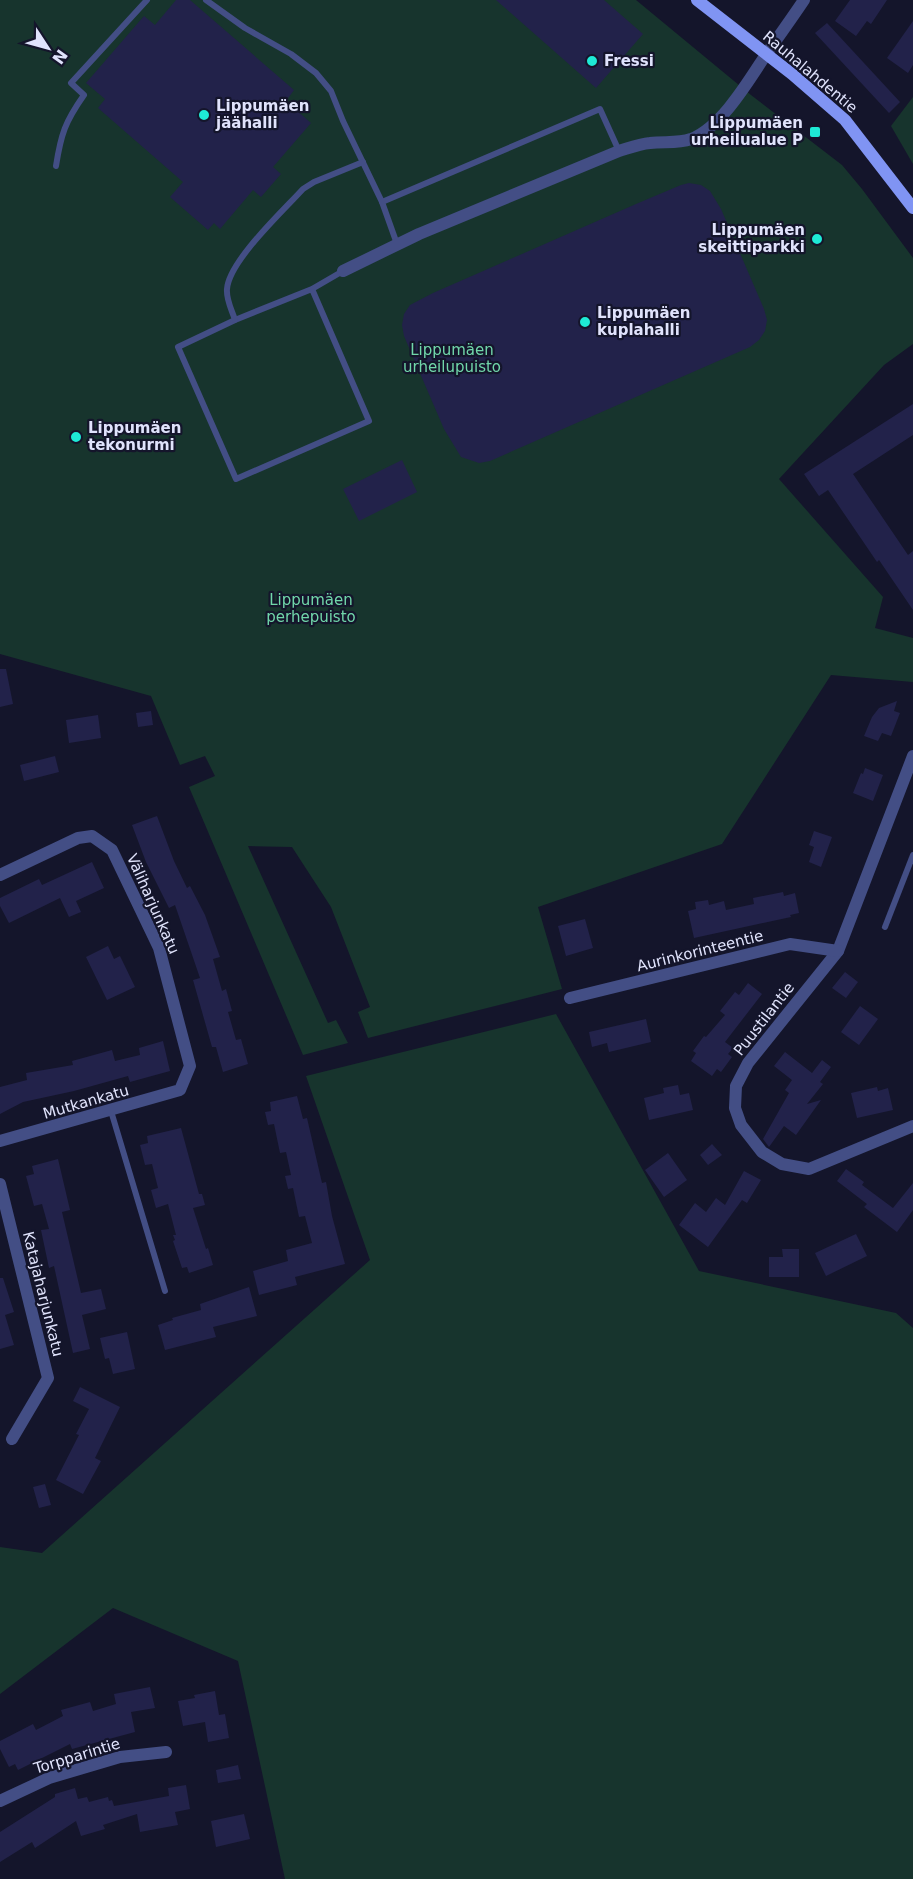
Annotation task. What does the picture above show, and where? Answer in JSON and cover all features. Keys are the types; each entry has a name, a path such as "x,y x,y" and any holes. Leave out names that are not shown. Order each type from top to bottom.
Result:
{"main road":[{"name":"Rauhalahdentie","path":"698,0 845,120 913,208"}],"street":[{"path":"343,271 397,244 507,196 619,152 652,142 676,143 704,132 728,109 804,0"},
{"name":"Puustilantie","path":"911,765 838,951 748,1063 736,1086 735,1108 741,1125 762,1152 782,1164 809,1168 913,1125"},
{"name":"Väliharjunkatu","path":"0,875 78,838 92,836 112,850 159,948 190,1066 180,1090"},
{"name":"Aurinkorinteentie","path":"570,998 790,944 838,951"},
{"name":"Mutkankatu","path":"0,1141 180,1090"},
{"name":"Katajaharjunkatu","path":"0,1184 48,1378 12,1439"},
{"name":"Torpparintie","path":"0,1801 59,1775 120,1757 166,1752"}],"lane":[{"path":"56,166 60,137 69,116 84,95 71,83 147,0"},
{"path":"206,0 230,18 291,54 316,73 331,91 382,202 397,244"},
{"path":"382,202 600,109 619,152"},
{"path":"235,320 227,290 229,277 238,261 303,189 363,162"},
{"path":"312,289 369,421 236,479 178,347 235,320 312,289 343,271"},
{"path":"885,927 913,855"},
{"path":"111,1111 165,1291"}],"green space":[{"name":"Lippumäen urheilupuisto","path":"0,0 636,0 751,95 842,165 913,258 913,344 884,365 779,479 883,597 875,628 913,638 913,682 831,675 722,844 538,907 562,989 368,1038 358,1012 370,1007 331,907 292,847 248,846 328,1023 336,1020 348,1043 303,1055 189,787 215,776 205,756 180,765 151,696 0,654"},
{"path":"913,97 913,164 891,126"},
{"path":"556,1014 699,1271 896,1313 913,1328 913,1879 285,1879 238,1661 113,1608 0,1694 0,1547 42,1553 370,1260 306,1076"}],"building":[{"name":"Lippumäen jäähalli","path":"176,0 190,0 294,90 286,101 311,123 273,167 281,174 261,197 253,190 220,229 214,223 208,230 170,197 183,182 98,108 105,99 86,83 144,16 155,25"},
{"name":"Fressi","path":"496,0 604,0 643,34 596,88"},
{"path":"850,0 887,0 871,24 867,21 856,36 835,21"},
{"path":"913,21 913,65 908,73 887,58"},
{"path":"827,23 900,102 889,113 815,33"},
{"name":"Lippumäen kuplahalli","path":"689,183 701,185 710,191 721,209 764,309 767,320 765,331 759,340 750,347 490,461 479,463 461,457 444,429 404,336 402,325 404,314 410,305 636,204"},
{"path":"913,404 913,435 853,474 908,555 913,551 913,610 828,490 819,496 804,474"},
{"path":"402,460 417,492 359,521 343,489"},
{"path":"0,669 6,669 13,704 0,707"},
{"path":"897,701 894,711 900,713 891,736 882,733 878,741 864,736 872,717 879,708"},
{"path":"151,711 153,725 138,727 136,713"},
{"path":"98,715 101,738 69,743 66,720"},
{"path":"55,756 59,772 24,781 20,765"},
{"path":"865,768 883,775 873,801 853,793"},
{"path":"157,816 187,888 190,886 205,915 220,957 213,959 222,991 226,989 232,1011 228,1012 236,1040 241,1039 248,1064 223,1072 216,1047 212,1047 193,980 200,978 175,905 169,908 146,862 132,825"},
{"path":"814,831 832,837 821,867 809,862 814,847 809,845"},
{"path":"92,862 104,888 76,901 81,912 69,917 60,898 9,923 0,906 0,898 39,879 42,885"},
{"path":"783,892 784,896 795,893 799,913 790,915 791,917 694,938 688,911 696,909 695,902 708,900 709,905 724,901 726,910 754,904 753,898"},
{"path":"585,919 593,948 566,956 558,926"},
{"path":"108,946 114,959 120,956 135,987 107,1000 86,957"},
{"path":"845,972 858,982 846,998 832,988"},
{"path":"748,983 762,994 725,1042 733,1048 728,1054 732,1057 721,1072 717,1069 712,1076 691,1061 696,1053 693,1051 725,1015 720,1011 735,992 739,995"},
{"path":"860,1006 878,1019 859,1045 841,1032"},
{"path":"646,1019 651,1042 609,1052 607,1043 592,1047 589,1032"},
{"path":"163,1041 170,1071 130,1082 128,1076 23,1102 0,1114 0,1087 27,1080 26,1073 73,1065 72,1061 112,1050 115,1061 140,1055 139,1048"},
{"path":"785,1052 812,1073 822,1060 831,1067 820,1082 823,1084 807,1104 821,1100 796,1135 784,1126 769,1147 763,1139 789,1093 785,1090 792,1080 774,1066"},
{"path":"678,1085 680,1095 689,1093 693,1110 649,1120 644,1098 664,1093 663,1088"},
{"path":"877,1087 878,1091 888,1088 893,1110 857,1118 851,1093"},
{"path":"297,1096 303,1119 307,1118 322,1183 326,1182 332,1216 345,1264 295,1277 297,1285 259,1295 253,1271 288,1261 286,1250 312,1243 305,1216 299,1217 293,1188 288,1189 285,1176 291,1175 286,1152 280,1153 274,1124 268,1125 265,1112 271,1111 270,1102"},
{"path":"181,1128 199,1194 202,1194 205,1205 193,1208 213,1265 189,1273 187,1267 182,1268 173,1241 175,1240 173,1235 176,1235 168,1204 156,1208 151,1190 158,1188 152,1164 145,1165 140,1145 148,1143 147,1136"},
{"path":"712,1144 722,1155 708,1165 700,1155"},
{"path":"668,1153 687,1180 664,1197 645,1170"},
{"path":"58,1159 70,1210 62,1212 81,1293 101,1289 106,1309 82,1315 90,1349 73,1353 54,1266 49,1268 41,1230 49,1229 42,1204 34,1206 26,1176 34,1174 32,1166"},
{"path":"846,1169 864,1182 862,1185 893,1208 913,1183 913,1210 897,1232 864,1207 867,1204 837,1181"},
{"path":"744,1171 761,1180 747,1203 742,1200 708,1247 679,1225 695,1203 706,1212 716,1198 725,1205"},
{"path":"856,1234 867,1256 826,1276 815,1253"},
{"path":"782,1249 799,1249 799,1277 769,1277 769,1257 783,1257"},
{"path":"0,1278 3,1278 14,1312 5,1315 14,1345 0,1349"},
{"path":"249,1287 257,1316 213,1327 216,1337 165,1350 158,1325 173,1320 172,1318 201,1310 200,1304"},
{"path":"127,1332 135,1369 113,1374 109,1358 105,1359 100,1338"},
{"path":"80,1387 120,1407 95,1458 101,1461 83,1494 56,1480 79,1435 76,1434 89,1409 73,1401"},
{"path":"45,1484 51,1505 39,1508 33,1487"},
{"path":"150,1687 155,1708 131,1712 135,1732 72,1749 70,1744 18,1770 15,1764 9,1767 0,1749 0,1741 33,1724 36,1730 63,1716 61,1710 90,1702 93,1711 116,1704 114,1694"},
{"path":"215,1691 219,1715 225,1714 229,1738 208,1742 205,1722 183,1726 178,1701"},
{"path":"238,1765 241,1779 218,1783 216,1770"},
{"path":"186,1785 190,1809 175,1812 178,1825 140,1832 137,1814 103,1825 105,1829 81,1836 76,1821 35,1848 32,1842 0,1862 0,1832 55,1797 55,1794 75,1788 78,1799 87,1797 89,1802 108,1797 114,1806 169,1796 168,1788"},
{"path":"244,1814 250,1839 216,1847 211,1821"}],"place":[{"name":"Fressi","path":"592,61"},
{"name":"Lippumäen jäähalli","path":"204,115"},
{"name":"Lippumäen urheilualue P","path":"815,132"},
{"name":"Lippumäen skeittiparkki","path":"817,239"},
{"name":"Lippumäen kuplahalli","path":"585,322"},
{"name":"Lippumäen tekonurmi","path":"76,437"}],"park label":[{"name":"Lippumäen perhepuisto","path":"311,608"}]}
